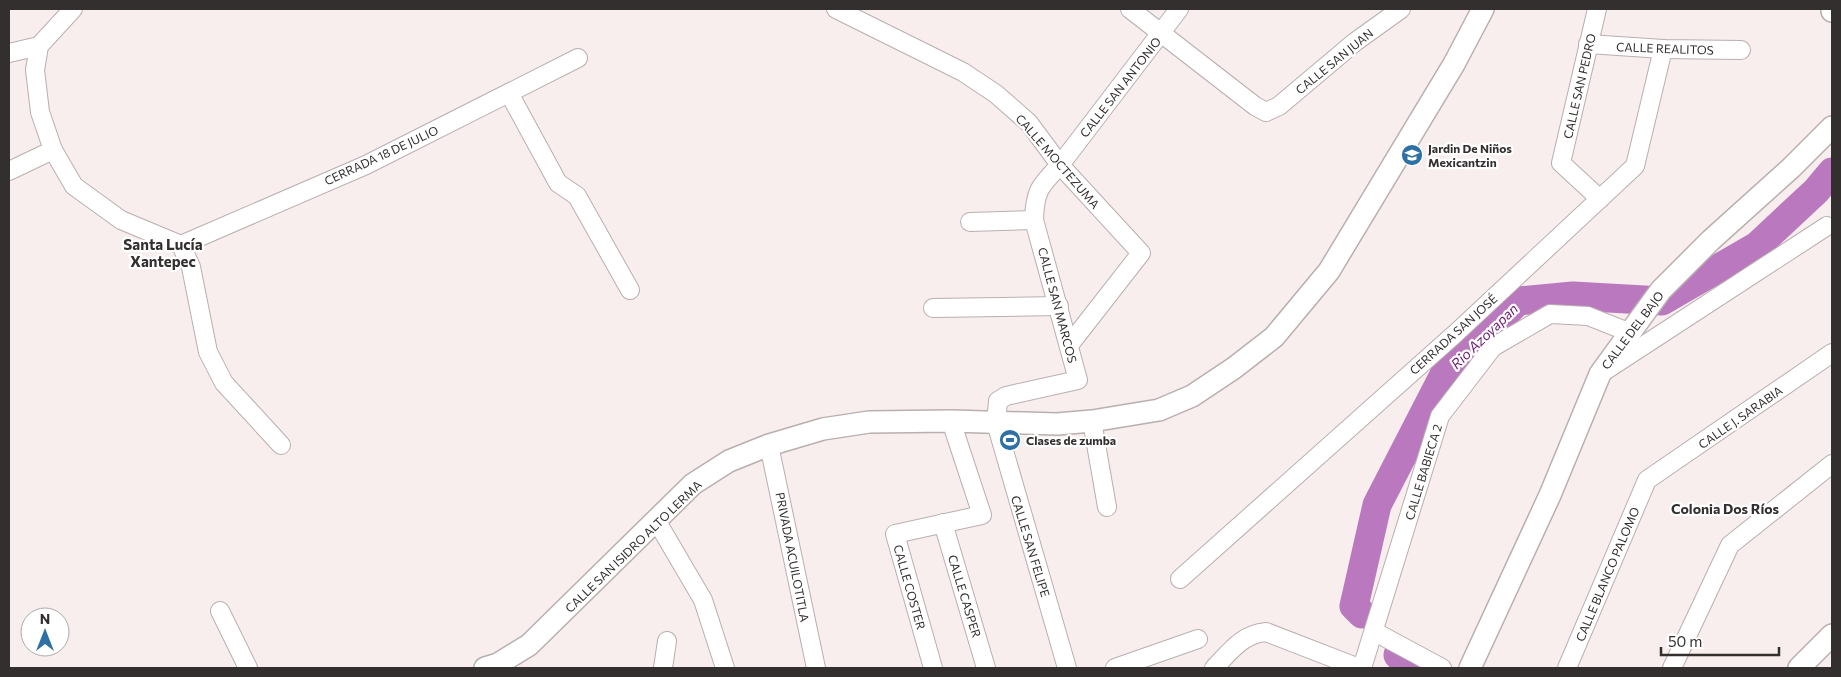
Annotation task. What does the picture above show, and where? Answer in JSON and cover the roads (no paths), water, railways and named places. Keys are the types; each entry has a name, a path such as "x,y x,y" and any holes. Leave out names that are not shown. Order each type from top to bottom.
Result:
{"street":[{"path":"73,9 39,46 35,70 40,112 53,150 74,186 121,220 181,245 191,267 208,352 224,383 281,445"},
{"name":"CALLE MOCTEZUMA","path":"836,9 963,72 996,94 1029,123 1060,164 1141,253 1070,344"},
{"path":"1130,9 1161,33"},
{"name":"CALLE SAN ANTONIO","path":"1060,164 1179,9"},
{"name":"CALLE SAN JUAN","path":"1161,33 1255,106 1266,112 1279,106 1355,42 1401,9"},
{"name":"CALLE SAN ISIDRO ALTO LERMA","path":"485,668 498,664 529,645 693,484 729,461 769,445 823,429 869,422 951,421 1057,424 1092,421 1159,410 1192,396 1234,368 1274,337 1329,271 1454,64 1483,9"},
{"name":"CALLE SAN PEDRO","path":"1596,9 1561,163 1600,199"},
{"name":"CALLE REALITOS","path":"1588,44 1663,49 1741,50"},
{"path":"9,53 39,46"},
{"name":"CERRADA SAN JOSÉ","path":"1180,579 1456,333 1635,166 1663,49"},
{"name":"CERRADA 18 DE JULIO","path":"181,245 366,164 578,58"},
{"path":"509,93 558,183 577,196 630,290"},
{"name":"CALLE DEL BAJO","path":"1470,668 1550,496 1600,374 1636,327 1661,290 1710,240 1791,168 1832,128"},
{"path":"9,171 53,150"},
{"name":"CALLE SAN MARCOS","path":"996,423 998,401 1006,396 1078,380 1070,344 1034,220 1035,203 1039,188 1060,164"},
{"path":"970,222 1034,220"},
{"path":"1600,374 1827,226"},
{"path":"933,308 1059,306"},
{"name":"CALLE BABIECA 2","path":"1360,668 1375,632 1440,416 1493,347 1550,314 1588,316 1636,327"},
{"name":"CALLE J. SARABIA","path":"1647,480 1832,353"},
{"name":"CALLE COSTER","path":"932,668 895,534 982,516 951,421"},
{"path":"1092,421 1107,507"},
{"name":"CALLE SAN FELIPE","path":"996,423 1016,499 1067,668"},
{"name":"PRIVADA ACUILOTITLA","path":"769,445 816,668"},
{"path":"1672,668 1730,545 1832,464"},
{"name":"CALLE BLANCO PALOMO","path":"1567,668 1647,480"},
{"path":"656,520 703,600 723,667"},
{"name":"CALLE CASPER","path":"943,523 986,668"},
{"path":"220,610 248,668"},
{"path":"1214,668 1243,639 1254,633 1266,632 1360,668"},
{"path":"1375,632 1442,668"},
{"path":"1799,668 1832,635"},
{"path":"1115,668 1198,639"},
{"path":"664,668 667,641"}],"waterway":[{"name":"Rio Azoyapan","path":"1362,614 1354,606 1377,505 1445,373 1518,301 1573,296 1662,301 1757,246 1816,191 1832,172"},
{"name":"Rio Azoyapan","path":"1398,655 1410,668"}],"place":[{"name":"Jardin De Niños Mexicantzin","path":"1412,155"},
{"name":"Clases de zumba","path":"1010,440"}],"district":[{"name":"Santa Lucía Xantepec","path":"163,252"},
{"name":"Colonia Dos Ríos","path":"1725,508"}]}
